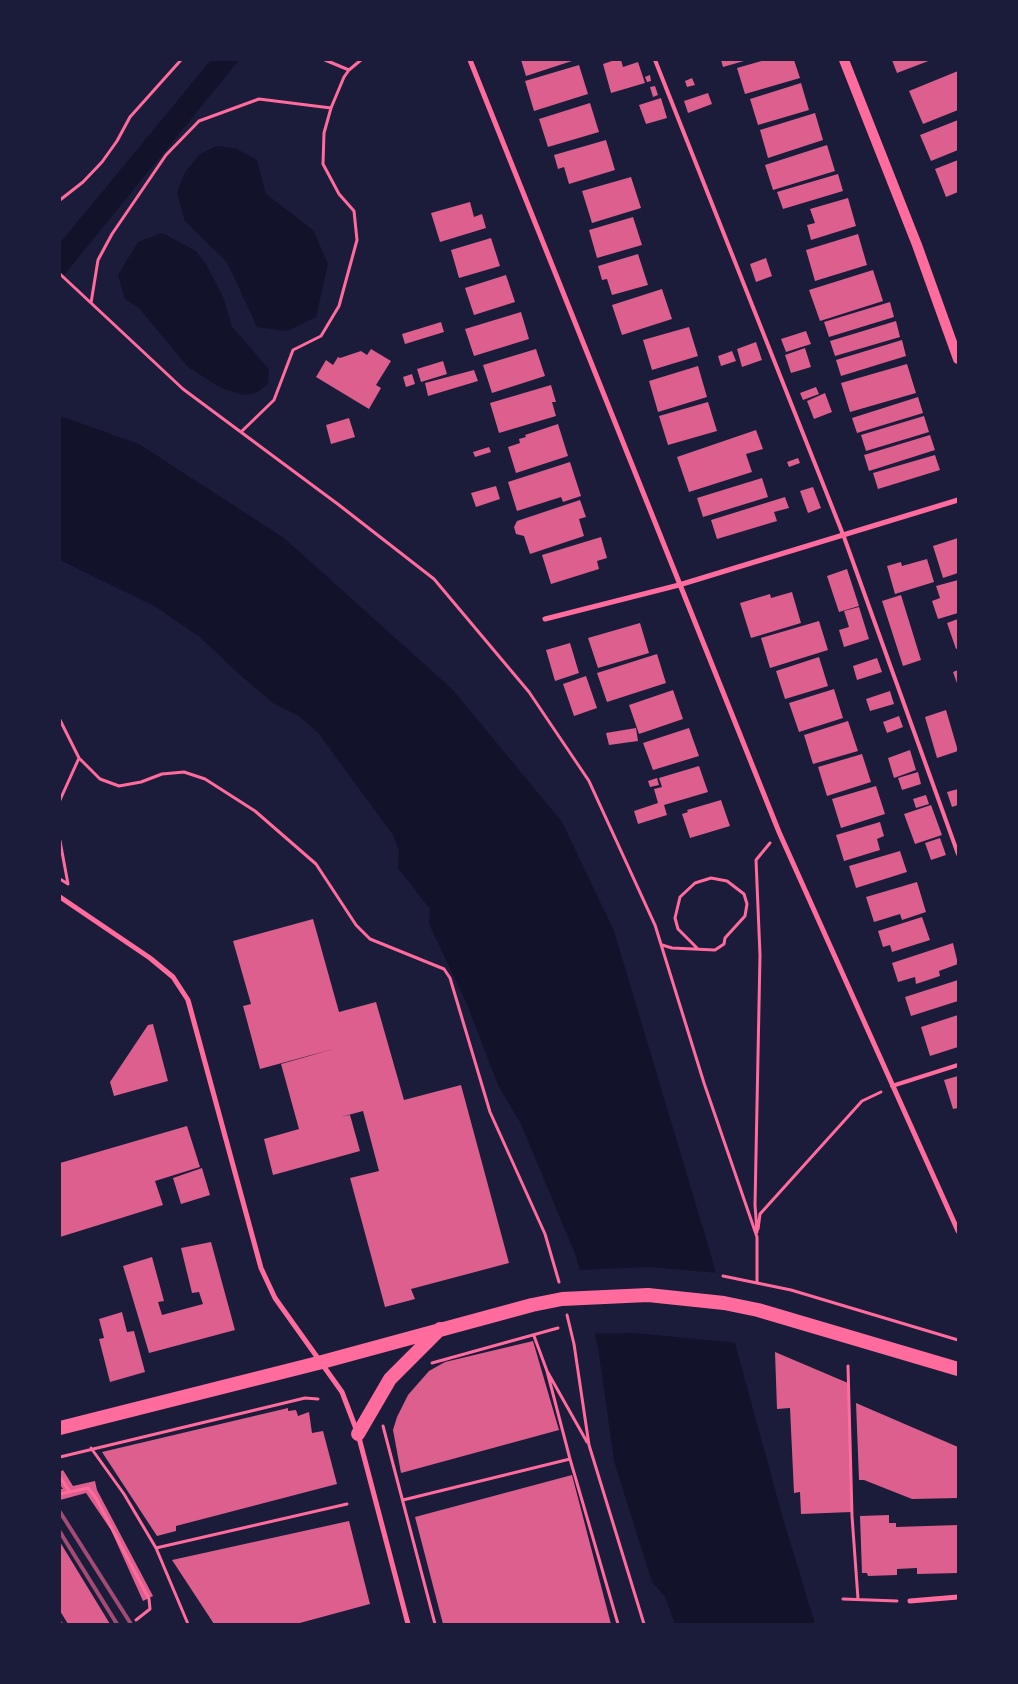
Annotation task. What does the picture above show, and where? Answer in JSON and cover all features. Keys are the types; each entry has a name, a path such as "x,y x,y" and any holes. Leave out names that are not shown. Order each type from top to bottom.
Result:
{"highway":[{"path":"60,1428 322,1362 532,1305 562,1299 648,1295 724,1303 758,1310 958,1369"},
{"path":"358,1434 390,1379 441,1329"}],"main road":[{"path":"844,60 917,245 958,358"}],"street":[{"path":"470,60 779,832 958,1231"},
{"path":"545,619 679,585 844,537 958,500"},
{"path":"60,897 150,958 173,977 188,1000 261,1268 275,1298 342,1392 358,1434 408,1624"},
{"path":"910,1601 958,1597"}],"lane":[{"path":"655,60 844,537 958,854"},
{"path":"892,1086 958,1065"}],"path":[{"path":"60,200 83,182 102,162 117,142 130,118 182,60"},
{"path":"325,60 349,70"},
{"path":"241,432 274,400 293,350 321,336 339,306 357,240 354,211 339,194 323,164 324,134 331,108 349,70 362,60"},
{"path":"91,303 98,260 112,234 166,155 199,121 258,99 331,108"},
{"path":"60,274 183,389 339,504 434,580 530,692 589,781 655,925 704,1083 757,1237"},
{"path":"60,720 79,758 100,779 119,786 142,782 162,774 184,772 205,779 255,811 316,864 356,925 370,939 444,969 450,978 490,1112 552,1254"},
{"path":"60,800 79,758"},
{"path":"757,1282 755,1205 760,954 756,860 779,832"},
{"path":"60,841 68,885 60,879"},
{"path":"661,944 672,948 715,950 719,948 745,916 747,904 744,894 727,881 711,878 694,883 680,898 674,918 678,929 697,948"},
{"path":"757,1237 760,1214 862,1101 892,1086"},
{"path":"723,1276 757,1282 958,1340"},
{"path":"429,1364 558,1328"},
{"path":"534,1336 547,1371 570,1459 618,1624"},
{"path":"574,1344 589,1445 644,1624"},
{"path":"848,1366 852,1516 858,1599"},
{"path":"547,1371 589,1445"},
{"path":"61,1456 305,1398 318,1399"},
{"path":"382,1422 435,1624"},
{"path":"91,1448 124,1494 156,1548 188,1624"},
{"path":"403,1500 570,1459"},
{"path":"60,1485 62,1484 60,1477 69,1491"},
{"path":"60,1494 88,1488 96,1498 149,1599 150,1609 146,1615 136,1620"},
{"path":"156,1548 347,1504"},
{"path":"843,1599 910,1601"}],"shaded area":[{"path":"211,60 239,60 60,280 60,243"},
{"path":"217,146 237,149 257,160 266,194 313,230 328,264 316,317 287,331 257,327 227,262 185,221 177,192 185,172 200,154"},
{"path":"162,233 196,251 206,264 224,299 232,327 269,369 268,384 256,393 244,395 221,388 188,367 139,308 125,299 118,275 138,242"},
{"path":"60,416 139,444 284,538 452,689 562,822 614,931 710,1252 782,1515 815,1624 675,1624 665,1597 652,1582 614,1461 598,1347 576,1256 521,1124 498,1085 467,1004 429,924 430,909 398,868 399,850 393,835 319,734 299,716 273,703 201,638 156,607 60,560"}],"pier":[{"path":"648,1267 719,1273 738,1343 634,1333 592,1334 577,1270"}],"building":[{"path":"521,60 575,60 526,76"},
{"path":"621,60 623,67 638,62 645,83 611,93 603,64"},
{"path":"721,60 744,60 744,61 723,67"},
{"path":"765,60 794,60 800,78 745,94 737,68"},
{"path":"892,60 931,60 897,73"},
{"path":"579,65 588,94 534,111 525,81"},
{"path":"958,71 958,110 923,124 909,91"},
{"path":"650,75 651,81 647,82 645,77"},
{"path":"692,78 695,85 687,87 685,81"},
{"path":"801,83 809,110 758,125 750,99"},
{"path":"655,86 658,95 653,97 650,87"},
{"path":"708,93 712,104 688,113 684,101"},
{"path":"661,98 667,118 646,124 639,105"},
{"path":"590,103 599,132 548,147 539,119"},
{"path":"815,113 823,140 768,158 760,130"},
{"path":"958,120 958,150 931,161 920,135"},
{"path":"606,140 615,170 569,184 564,167 558,169 554,155"},
{"path":"827,145 835,171 773,190 765,165"},
{"path":"958,160 958,192 946,197 935,169"},
{"path":"838,174 843,191 783,209 777,192"},
{"path":"631,177 641,208 592,223 582,191"},
{"path":"848,198 856,226 811,240 807,225 815,223 810,209"},
{"path":"470,202 474,217 482,214 486,228 440,242 431,213"},
{"path":"633,217 642,245 597,258 589,230"},
{"path":"858,234 867,265 815,281 806,250"},
{"path":"491,238 500,266 459,278 451,250"},
{"path":"638,254 648,285 612,295 607,279 602,280 598,266"},
{"path":"766,258 772,276 756,282 750,264"},
{"path":"873,270 883,301 820,321 809,290"},
{"path":"506,275 515,302 474,315 465,288"},
{"path":"662,289 672,319 622,335 612,305"},
{"path":"890,302 894,317 829,337 824,322"},
{"path":"521,312 529,339 474,356 465,329"},
{"path":"896,321 900,337 835,356 830,341"},
{"path":"441,322 444,332 405,344 402,334"},
{"path":"689,327 698,356 652,370 643,340"},
{"path":"806,331 811,344 786,352 781,339"},
{"path":"902,340 906,356 841,376 836,360"},
{"path":"756,342 762,360 742,367 737,349"},
{"path":"805,348 811,367 791,373 785,355"},
{"path":"371,349 391,361 376,385 381,388 369,409 316,377 326,360 333,365 338,357 361,351 367,355"},
{"path":"536,349 545,376 492,393 483,365"},
{"path":"732,351 736,361 721,366 718,356"},
{"path":"443,361 447,374 421,382 417,369"},
{"path":"907,364 916,393 850,412 841,383"},
{"path":"698,366 707,397 658,412 649,381"},
{"path":"474,370 478,381 428,396 425,383"},
{"path":"412,374 415,384 406,387 403,377"},
{"path":"551,385 556,402 552,402 556,416 499,433 490,403"},
{"path":"816,387 819,394 803,400 800,393"},
{"path":"825,393 832,412 814,419 807,401"},
{"path":"918,397 923,413 857,433 852,418"},
{"path":"708,402 717,431 668,445 659,416"},
{"path":"924,416 929,432 866,451 861,435"},
{"path":"349,418 355,437 331,444 326,425"},
{"path":"558,424 568,456 516,473 508,447 520,443 519,439 526,437 525,435"},
{"path":"756,430 763,449 746,454 752,472 689,492 677,457"},
{"path":"930,435 935,450 869,471 864,455"},
{"path":"489,447 491,452 475,457 473,452"},
{"path":"935,455 940,470 878,489 873,473"},
{"path":"798,458 800,463 789,467 787,462"},
{"path":"570,462 581,496 563,502 561,497 517,511 508,482"},
{"path":"762,478 768,497 703,517 697,498"},
{"path":"496,486 500,499 476,507 471,493"},
{"path":"813,487 821,508 808,513 800,491"},
{"path":"785,497 789,508 774,512 777,521 717,539 711,520"},
{"path":"580,500 586,517 579,519 584,536 530,554 524,536 516,534 514,527 517,521"},
{"path":"601,537 607,558 597,561 599,569 551,584 542,555"},
{"path":"958,538 958,573 943,578 933,546"},
{"path":"927,559 934,582 895,594 887,566 901,562 902,566"},
{"path":"847,569 859,606 839,612 827,576"},
{"path":"958,580 958,613 938,619 932,601 940,598 936,586"},
{"path":"792,592 801,623 751,638 740,603 770,594 771,598"},
{"path":"901,595 921,660 903,666 882,601"},
{"path":"859,607 869,639 844,647 839,630 849,627 844,611"},
{"path":"958,619 958,648 956,649 947,623"},
{"path":"819,621 828,650 770,668 761,638"},
{"path":"640,623 649,653 598,668 588,638"},
{"path":"570,643 579,673 555,681 546,650"},
{"path":"657,654 666,683 607,702 597,673"},
{"path":"819,657 828,686 785,699 776,671"},
{"path":"877,658 882,672 857,680 853,666"},
{"path":"958,670 958,686 953,672"},
{"path":"586,676 597,708 574,716 563,684"},
{"path":"834,689 843,718 799,732 789,703"},
{"path":"673,690 683,719 639,734 629,705"},
{"path":"890,691 894,704 870,711 866,699"},
{"path":"946,710 958,751 937,758 925,717"},
{"path":"899,716 903,727 887,733 883,722"},
{"path":"848,721 858,751 813,764 804,735"},
{"path":"636,728 638,741 609,745 606,733"},
{"path":"689,728 699,756 653,770 643,743"},
{"path":"910,750 916,770 894,778 888,758"},
{"path":"862,754 871,782 827,796 818,767"},
{"path":"699,766 708,792 664,805 667,815 638,824 634,811 658,803 654,789 662,787 659,778"},
{"path":"918,772 921,784 902,790 898,778"},
{"path":"657,778 659,785 650,787 648,781"},
{"path":"876,786 885,814 841,828 832,799"},
{"path":"958,789 958,805 952,807 947,792"},
{"path":"926,795 929,804 916,808 913,799"},
{"path":"721,800 730,826 690,838 682,814 688,812 687,810"},
{"path":"931,805 942,835 915,844 904,814"},
{"path":"880,822 884,836 877,839 880,850 844,861 836,835"},
{"path":"940,838 946,855 931,860 925,843"},
{"path":"900,851 907,872 856,888 849,866"},
{"path":"917,882 926,912 902,920 900,914 874,922 866,897"},
{"path":"922,917 930,940 892,952 890,945 883,947 878,931"},
{"path":"313,919 339,1012 376,1002 404,1100 461,1085 509,1263 411,1289 415,1299 385,1307 350,1178 379,1171 363,1111 341,1117 350,1115 360,1151 273,1175 264,1139 299,1129 281,1064 337,1048 260,1069 243,1006 251,1004 233,941"},
{"path":"953,943 958,964 939,971 940,976 916,984 915,977 898,982 892,963"},
{"path":"958,980 958,1001 911,1016 905,997"},
{"path":"958,1015 958,1047 930,1056 921,1027"},
{"path":"153,1024 168,1081 114,1096 110,1082 148,1025"},
{"path":"958,1076 958,1108 953,1109 944,1080"},
{"path":"187,1126 200,1167 155,1181 163,1205 60,1237 60,1163"},
{"path":"202,1168 210,1195 181,1204 173,1178"},
{"path":"211,1242 235,1330 149,1353 123,1266 152,1257 164,1301 158,1302 162,1315 203,1304 199,1292 192,1293 181,1248"},
{"path":"122,1312 127,1332 134,1331 145,1372 110,1382 99,1339 104,1338 99,1319"},
{"path":"533,1341 559,1430 401,1473 393,1430 408,1395 429,1371 445,1362"},
{"path":"775,1352 848,1383 852,1512 801,1514 800,1492 794,1493 790,1408 777,1409"},
{"path":"856,1403 958,1447 958,1498 912,1499 864,1480 859,1480"},
{"path":"288,1408 288,1411 296,1410 298,1416 309,1412 312,1433 323,1431 337,1484 176,1526 176,1531 157,1536 102,1452"},
{"path":"63,1470 73,1486 95,1481 97,1490 153,1596 143,1601 111,1530 86,1493 60,1500 60,1489 63,1489 60,1485 60,1472"},
{"path":"572,1475 611,1624 443,1624 415,1517"},
{"path":"889,1515 889,1523 896,1523 896,1527 958,1525 958,1573 917,1574 917,1568 897,1569 897,1575 868,1576 867,1573 862,1573 860,1516"},
{"path":"349,1521 370,1604 296,1624 214,1624 172,1560"},
{"path":"60,1542 110,1624 68,1624 60,1611"}],"railway":[{"path":"60,1512 131,1624"},
{"path":"60,1532 117,1624"}]}
